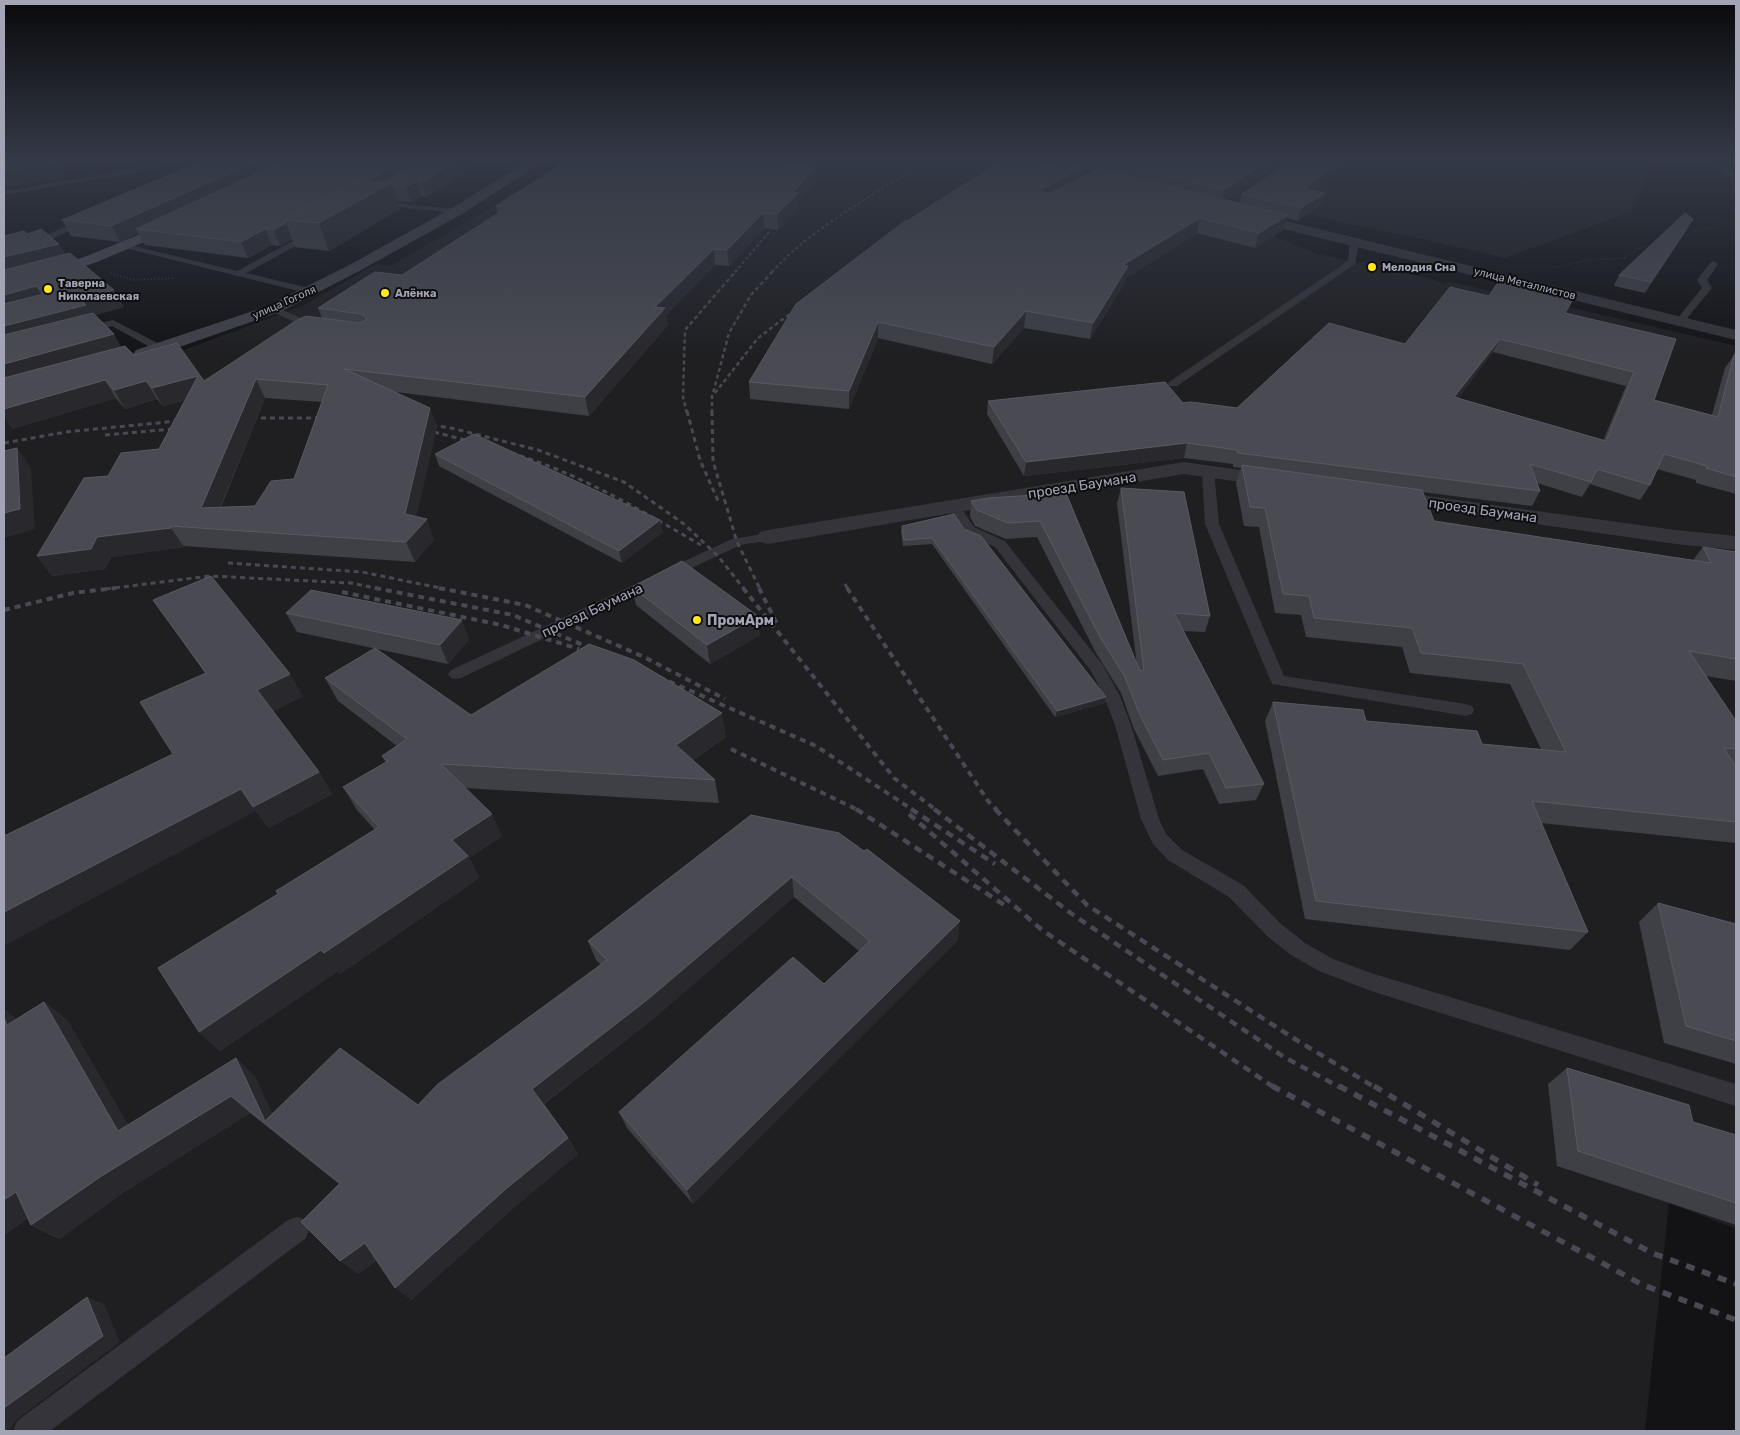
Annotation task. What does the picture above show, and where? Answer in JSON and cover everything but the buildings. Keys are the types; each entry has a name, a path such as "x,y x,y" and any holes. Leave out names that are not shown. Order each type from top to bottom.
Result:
{"main road":[{"path":"4,283 62,269 125,247 171,226"},
{"name":"улица Гоголя","path":"128,358 161,349 274,309 311,291 428,226"}],"street":[{"name":"улица Металлистов","path":"1289,226 1736,335"},
{"name":"проезд Баумана","path":"768,537 1184,468 1295,484"},
{"name":"проезд Баумана","path":"1374,495 1730,546"}],"lane":[{"path":"4,249 43,240 75,226"},
{"path":"238,274 324,226"},
{"path":"1173,384 1352,262 1355,242"},
{"path":"125,247 311,291"},
{"path":"1680,321 1707,288 1702,280 1714,264"},
{"path":"274,309 318,330 326,331"},
{"path":"76,332 113,323 161,349"},
{"path":"1208,471 1212,524 1278,680 1466,710"},
{"path":"953,506 969,530 1000,544 1097,668 1111,694 1123,725 1150,819 1159,839 1175,856 1236,891 1274,930 1298,949 1326,966 1372,982 1736,1095"},
{"name":"проезд Баумана","path":"456,674 737,542 768,537"},
{"path":"27,1431 297,1229"}],"path":[{"path":"1671,240 1714,226"},
{"path":"1553,268 1590,260 1625,258 1638,249 1654,245"},
{"path":"108,272 126,279 144,280 225,271"}],"shaded area":[{"path":"459,226 1239,226 1274,236 1318,254 1360,263 1363,261 1444,283 1447,281 1517,297 1518,295 1736,346 1736,1229 1669,1203 1645,1431 4,1431 4,406 133,369 302,306 376,264 391,266"},
{"path":"1359,226 1592,226 1505,258"}],"railway":[{"path":"773,271 825,226"},
{"path":"735,272 769,232"},
{"path":"687,413 683,397 685,330 736,271"},
{"path":"712,411 712,397 729,333 751,295 773,271"},
{"path":"715,393 758,338 800,306"},
{"path":"687,411 700,460 719,503"},
{"path":"712,411 713,461 737,542 760,589"},
{"path":"243,418 330,418"},
{"path":"4,443 66,432 188,420"},
{"path":"423,424 451,428 538,450 624,482 684,524 718,556 744,589"},
{"path":"105,435 184,428"},
{"path":"434,432 477,443"},
{"path":"511,453 561,471 609,493 701,545"},
{"path":"228,563 362,572 445,589"},
{"path":"106,589 210,576 351,583 381,589"},
{"path":"845,584 848,589"},
{"path":"4,610 73,593 116,588"},
{"path":"375,588 513,615 597,651"},
{"path":"439,588 525,605 644,657 725,699"},
{"path":"743,588 894,778 936,810"},
{"path":"759,588 777,624"},
{"path":"847,588 988,801 997,810"},
{"path":"342,592 501,625 579,649"},
{"path":"659,677 816,746 913,810"},
{"path":"731,749 856,809"},
{"path":"856,809 1009,908"},
{"path":"911,809 995,864"},
{"path":"934,809 1072,914 1284,1057 1341,1088"},
{"path":"995,809 1087,905 1298,1041 1376,1088"},
{"path":"909,814 1042,930 1272,1086"},
{"path":"1272,1086 1643,1285 1736,1320"},
{"path":"1339,1086 1652,1253 1736,1284"},
{"path":"1374,1086 1538,1185"}],"place":[{"name":"Мелодия Сна","path":"1372,267"},
{"name":"Таверна Николаевская","path":"48,289"},
{"name":"Алёнка","path":"385,293"},
{"name":"ПромАрм","path":"697,620"}]}
